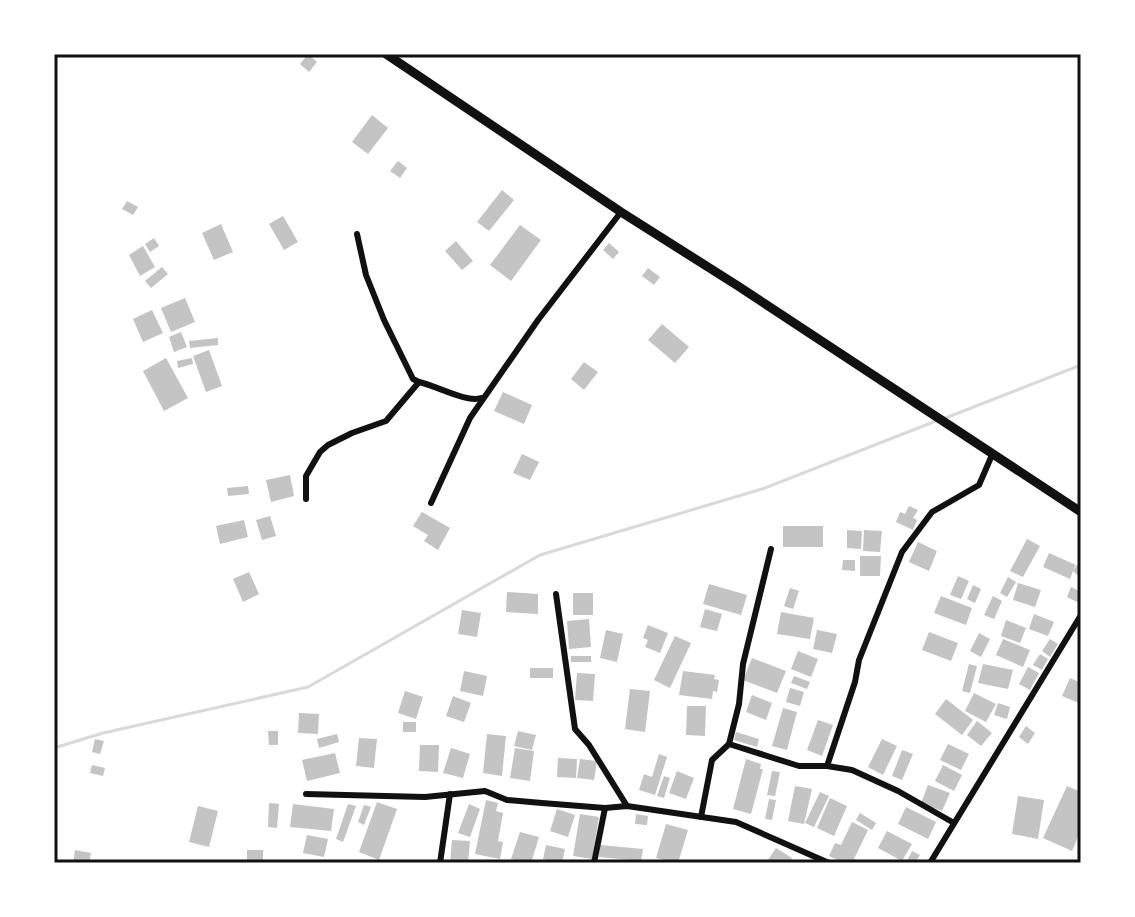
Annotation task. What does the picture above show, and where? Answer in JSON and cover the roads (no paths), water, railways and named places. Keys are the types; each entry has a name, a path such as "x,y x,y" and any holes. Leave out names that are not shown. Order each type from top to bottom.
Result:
{"main road":[{"path":"386,54 621,212 1081,512"}],"street":[{"path":"431,503 457,443 484,396 621,212"},
{"path":"357,234 366,275 413,379 468,401 477,401 484,396"},
{"path":"306,499 306,476 320,452 352,433 386,421 419,382"},
{"path":"827,766 855,682 859,660 902,552 932,512 979,485 992,455"},
{"path":"701,817 712,760 729,744 739,704 743,664 771,549"},
{"path":"556,594 575,729 589,745 627,806"},
{"path":"930,863 1081,615"},
{"path":"729,744 799,766 852,770 954,823"},
{"path":"306,794 425,797 485,791 507,800 605,808 627,806 736,822 829,863"},
{"path":"440,863 450,794"},
{"path":"594,863 605,808"}],"waterway":[{"path":"943,419 1081,365"},
{"path":"54,748 103,733 308,687 540,555 762,489 936,421"}]}
